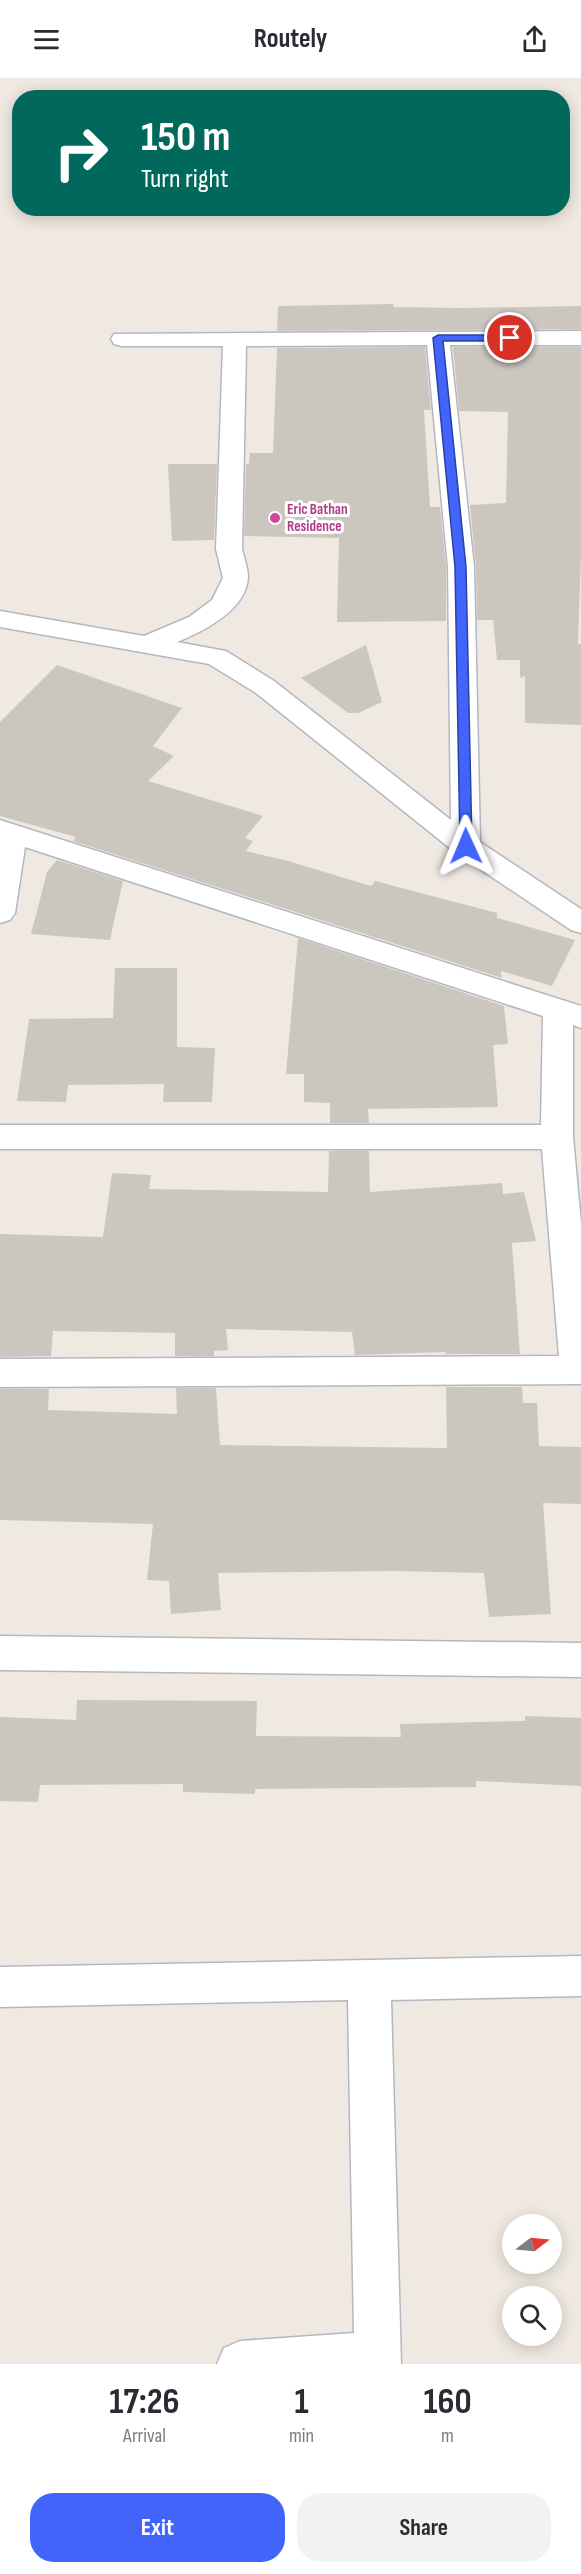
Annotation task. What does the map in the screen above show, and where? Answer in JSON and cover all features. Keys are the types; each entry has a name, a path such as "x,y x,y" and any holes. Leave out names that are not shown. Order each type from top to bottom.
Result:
{"street":[{"path":"438,338 460,567 466,846"},
{"path":"122,339 581,338"},
{"path":"146,645 203,622 222,604 236,579 229,549 235,339"},
{"path":"0,619 217,657 265,687 466,846 581,923"},
{"path":"0,913 6,831 570,1014 557,1137 579,1370 0,1373"},
{"path":"0,1137 557,1137"},
{"path":"0,1653 581,1660"},
{"path":"0,1987 581,1976"},
{"path":"240,2364 377,2360 369,1979"}],"building":[{"path":"393,304 394,307 458,308 581,306 581,329 277,331 278,306"},
{"path":"425,347 431,410 424,410 430,507 440,507 446,567 446,621 337,622 339,538 244,536 246,464 249,464 250,453 273,453 277,348"},
{"path":"453,347 581,347 581,555 578,644 581,644 581,725 525,723 525,676 520,678 520,660 497,660 493,620 477,620 476,567 470,505 506,503 508,412 459,411"},
{"path":"168,464 217,464 214,540 172,541"},
{"path":"366,645 382,702 358,713 348,713 301,678"},
{"path":"57,665 182,708 153,746 174,756 148,781 263,816 245,838 253,841 246,851 371,886 375,881 497,913 497,918 575,940 552,986 501,971 502,978 73,841 76,837 0,816 0,722"},
{"path":"57,860 123,881 110,940 31,934 47,872"},
{"path":"298,938 504,1006 508,1044 493,1045 498,1107 368,1109 369,1123 330,1123 330,1103 304,1102 304,1074 286,1074"},
{"path":"115,968 177,968 177,1047 215,1048 212,1102 163,1102 164,1084 68,1085 66,1102 17,1101 29,1019 113,1018"},
{"path":"329,1151 369,1151 370,1192 502,1183 503,1194 524,1192 536,1241 512,1243 520,1354 446,1354 445,1352 355,1355 352,1332 226,1329 228,1350 214,1351 214,1356 175,1356 175,1333 53,1331 51,1356 0,1357 0,1234 103,1237 112,1173 151,1175 149,1189 328,1192"},
{"path":"446,1387 522,1387 523,1403 537,1403 539,1446 581,1447 581,1504 543,1503 551,1614 489,1617 484,1573 393,1571 218,1573 221,1610 171,1614 169,1581 147,1580 153,1524 0,1520 0,1389 49,1389 48,1410 177,1414 176,1388 216,1388 220,1445 447,1448"},
{"path":"77,1700 257,1701 256,1736 401,1737 400,1724 525,1721 525,1716 581,1718 581,1786 476,1781 476,1787 255,1789 255,1794 183,1792 183,1784 40,1785 38,1802 0,1801 0,1717 76,1720"}],"place":[{"name":"Eric Bathan Residence","path":"275,518"}],"route":[{"path":"466,846 460,567 438,338 510,338"}]}
